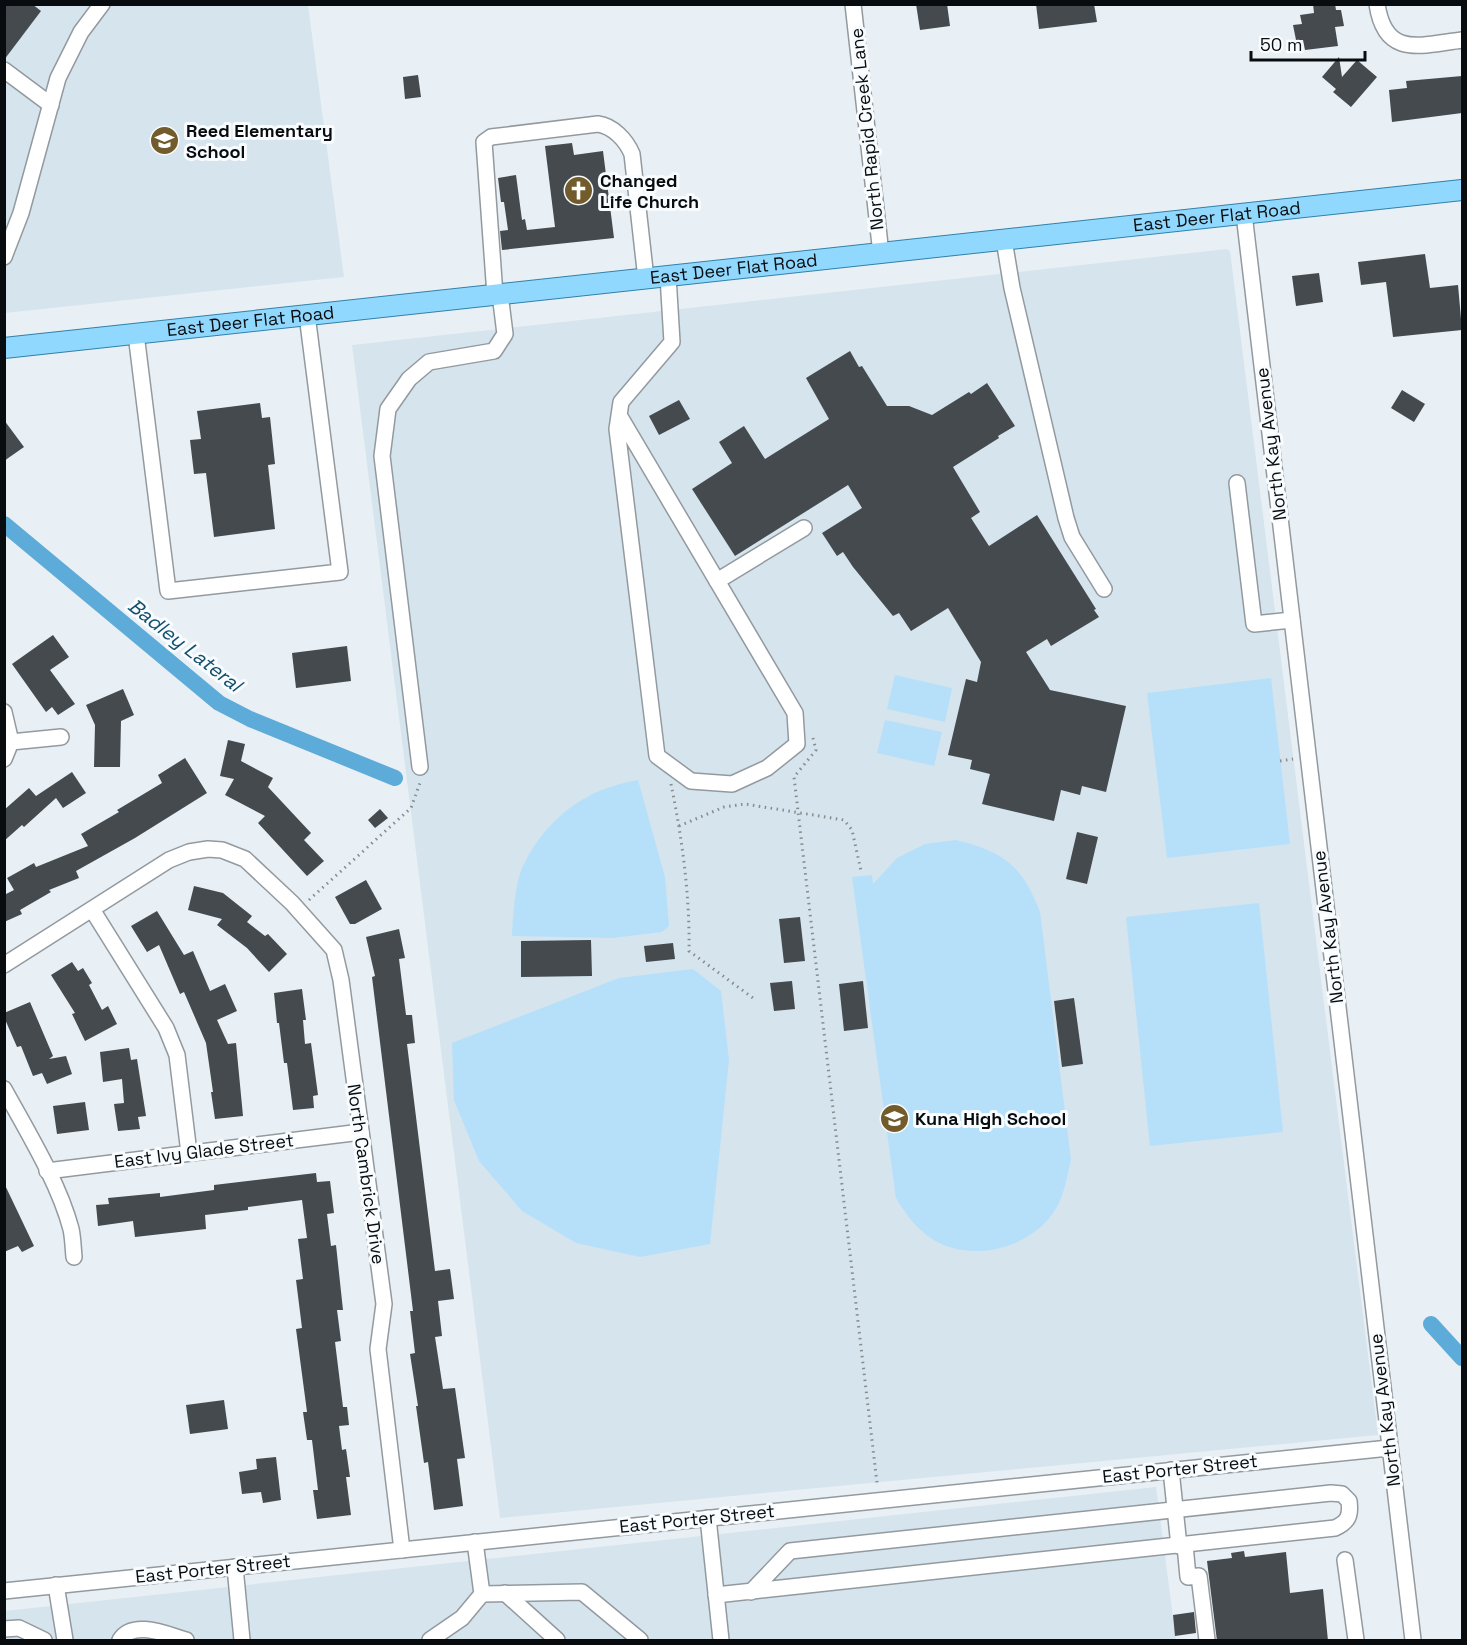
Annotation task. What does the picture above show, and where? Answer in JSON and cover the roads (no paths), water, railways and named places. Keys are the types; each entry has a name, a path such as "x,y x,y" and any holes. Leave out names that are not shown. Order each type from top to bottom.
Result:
{"main road":[{"name":"East Deer Flat Road","path":"5,344 136,334 1462,190"}],"street":[{"path":"4,257 21,213 58,78 81,33 102,4"},
{"name":"North Rapid Creek Lane","path":"853,4 881,254"},
{"path":"1377,4 1385,32 1393,40 1415,45 1462,40"},
{"path":"4,70 51,105"},
{"path":"421,771 382,456 388,410 410,379 429,362 494,351 505,334 498,295 484,142 491,137 598,124 612,128 629,147 632,154 646,279"},
{"name":"North Kay Avenue","path":"1244,214 1413,1641"},
{"path":"1004,240 1012,288 1066,518 1072,537 1104,589"},
{"path":"619,415 795,713 797,744 767,768 732,783 692,781 657,756 617,429 619,415 621,402 672,342 668,276"},
{"path":"136,334 168,591 179,590 340,572 307,315"},
{"path":"1237,483 1254,624 1292,620"},
{"path":"717,581 804,528"},
{"path":"4,712 11,742 4,759"},
{"path":"11,742 61,737"},
{"name":"North Cambrick Drive","path":"93,911 170,860 189,852 208,849 222,850 245,859 292,903 334,950 341,980 384,1304 378,1348 402,1550"},
{"path":"4,965 93,911 166,1028 177,1055 189,1153"},
{"path":"4,1089 66,1213 75,1257"},
{"name":"East Ivy Glade Street","path":"47,1171 361,1132"},
{"name":"East Porter Street","path":"4,1591 1389,1448"},
{"path":"1171,1470 1175,1509 1188,1577 1199,1576 1207,1641"},
{"path":"716,1595 751,1592 1182,1546 1335,1528 1346,1523 1351,1513 1349,1501 1341,1494 1330,1493 790,1551 751,1592"},
{"path":"708,1518 721,1641"},
{"path":"475,1542 482,1594"},
{"path":"1346,1560 1356,1641"},
{"path":"235,1567 242,1641"},
{"path":"56,1585 65,1641"},
{"path":"430,1641 462,1617 482,1594 582,1592 640,1641"},
{"path":"505,1593 557,1641"},
{"path":"4,1629 19,1628 44,1641"},
{"path":"120,1641 122,1636 147,1629 186,1641"}],"waterway":[{"name":"Badley Lateral","path":"4,524 219,703 250,719 395,778"},
{"name":"Badley Lateral","path":"1431,1324 1462,1358"}],"place":[{"name":"Reed Elementary School","path":"165,141"},
{"name":"Changed Life Church","path":"579,191"},
{"name":"Kuna High School","path":"894,1119"}]}
